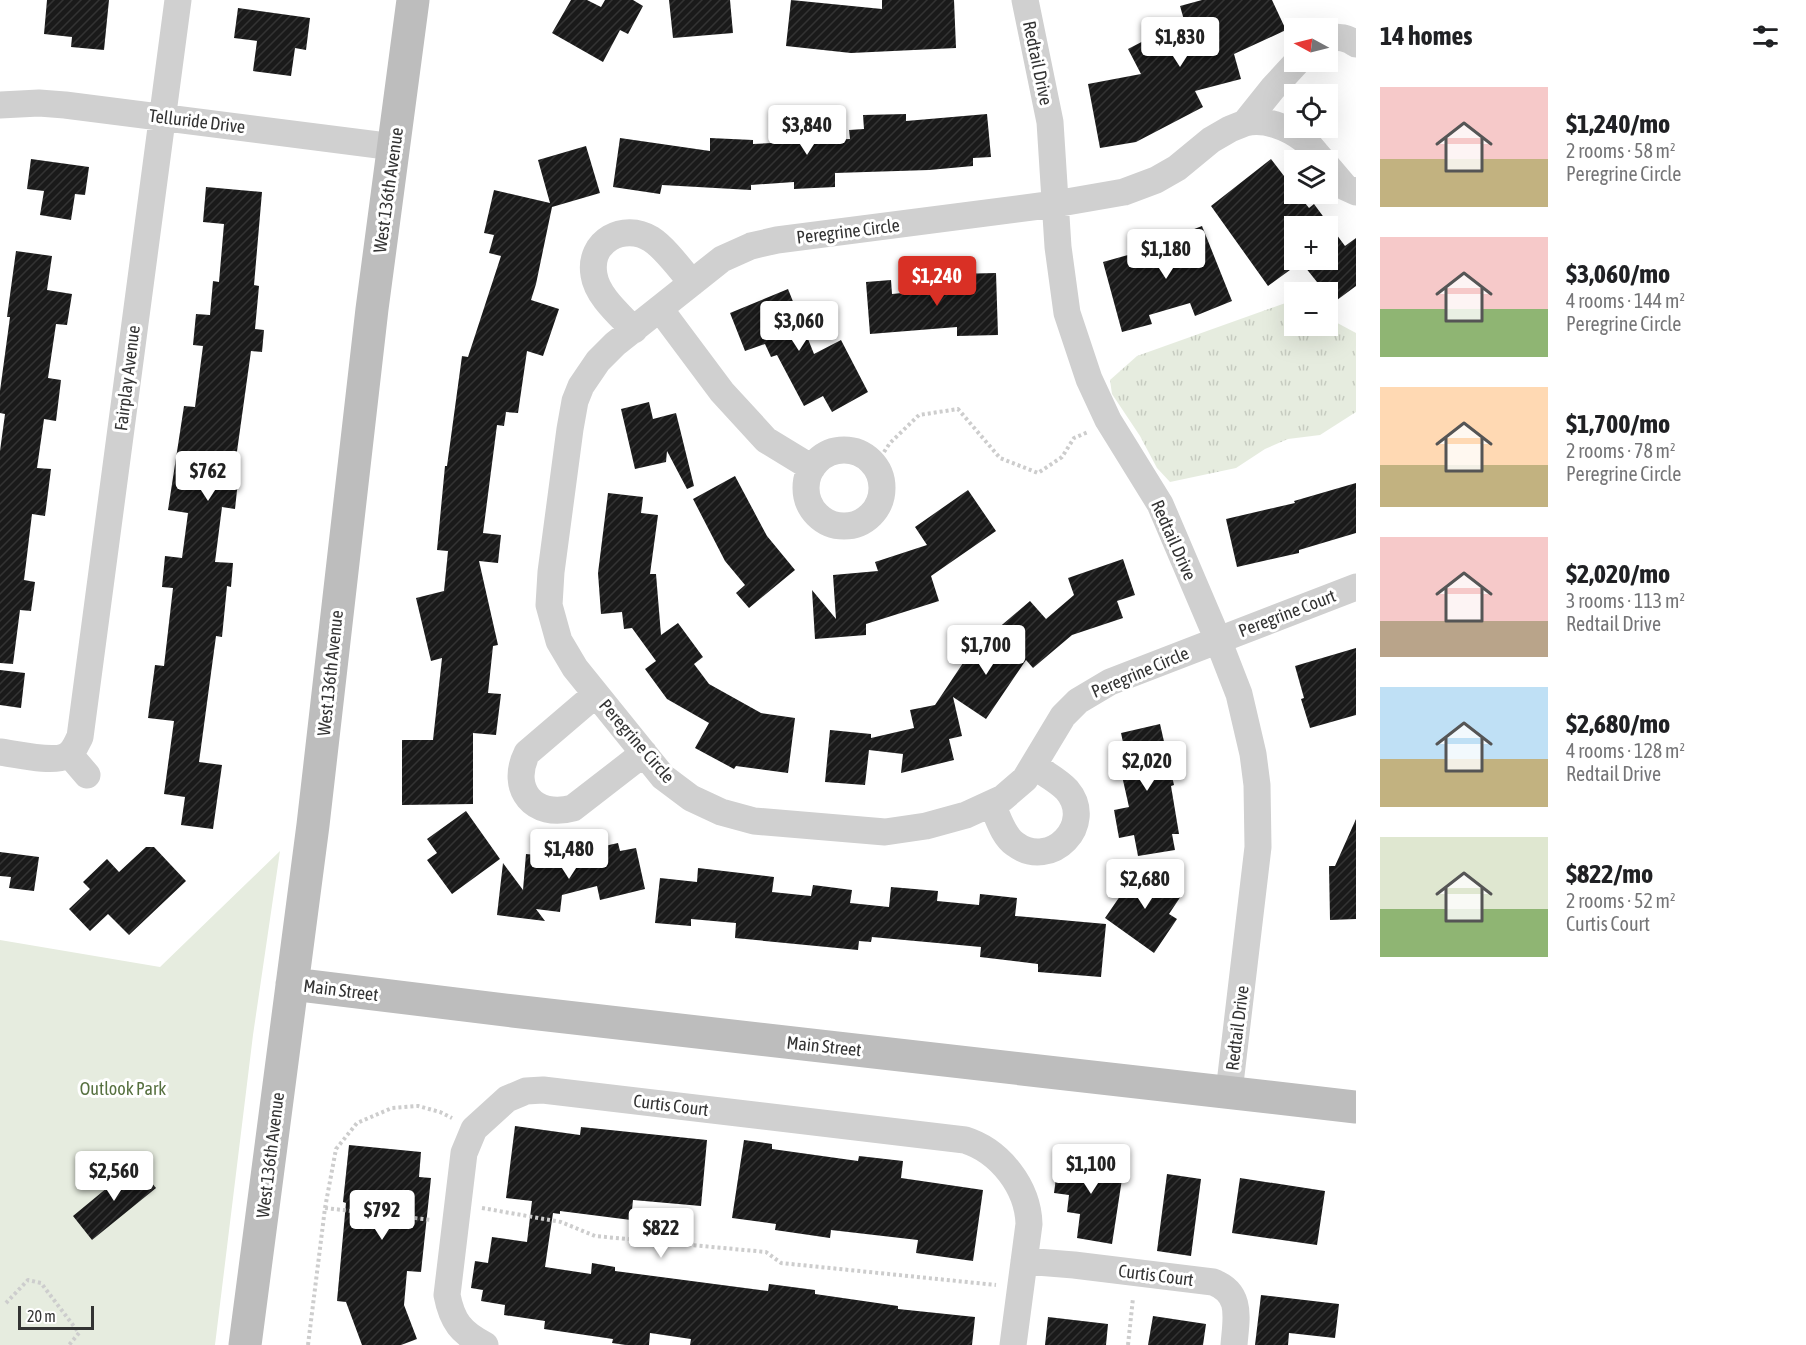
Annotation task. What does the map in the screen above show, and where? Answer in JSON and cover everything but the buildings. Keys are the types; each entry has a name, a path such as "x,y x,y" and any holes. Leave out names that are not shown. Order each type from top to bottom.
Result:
{"main road":[{"name":"West 136th Avenue","path":"245,1345 313,825 371,320 413,0"},
{"name":"Main Street","path":"292,984 1356,1107"}],"street":[{"name":"Fairplay Avenue","path":"69,754 74,750 80,737 177,0"},
{"name":"Redtail Drive","path":"1025,0 1050,122 1061,280 1067,313 1089,379 1108,420 1160,504 1218,640 1239,694 1253,754 1257,785 1256,877 1229,1092"},
{"path":"1338,36 1350,39 1356,44"},
{"path":"1245,123 1287,72"},
{"name":"Telluride Drive","path":"0,105 39,103 65,105 394,147"},
{"path":"1245,123 1268,122 1282,127 1304,139 1313,150"},
{"name":"Peregrine Circle","path":"1218,640 1110,682 1078,701 1064,716 1025,779 1003,798 966,815 926,826 885,832 754,821 721,812 691,798 663,777 575,668 559,641 549,605 551,572 575,401 588,374 615,344 722,260 751,246 777,240 1055,204 1124,192 1156,180 1177,168 1211,140 1245,123"},
{"path":"1338,179 1345,187 1356,192"},
{"path":"633,330 598,288 593,274 594,260 600,246 612,236 626,232 640,233 654,240 692,283"},
{"path":"660,309 722,392 766,440 812,468"},
{"name":"Peregrine Court","path":"1218,640 1356,587"},
{"path":"596,694 527,753 521,764 520,776 524,792 533,803 546,810 560,812 573,808 644,753"},
{"path":"0,752 53,759 69,754 87,775"},
{"path":"992,804 1014,844 1037,852 1053,850 1065,841 1075,823 1074,802 1067,790 1034,766"},
{"name":"Curtis Court","path":"485,1345 471,1338 457,1324 450,1311 447,1295 464,1154 474,1129 507,1099 526,1091 543,1090 965,1140 974,1143 995,1156 1011,1173 1023,1194 1028,1212 1029,1224 1013,1345"},
{"name":"Curtis Court","path":"1024,1261 1213,1282 1223,1286 1233,1297 1237,1314 1234,1345"}],"path":[{"path":"884,452 890,443 919,416 958,409 1000,458 1038,473 1062,457 1074,438 1094,429"},
{"path":"308,1345 325,1208 336,1149 357,1123 392,1108 418,1106 440,1112 474,1129"},
{"path":"325,1208 434,1220 458,1203 561,1222 595,1236 766,1252 781,1263 1021,1288"},
{"path":"1128,1345 1135,1272"},
{"path":"6,1303 28,1280 41,1282 79,1333 69,1345"}],"green space":[{"path":"1284,304 1284,336 1338,336 1338,323 1356,333 1356,412 1320,435 1288,439 1265,449 1236,468 1170,482 1157,468 1140,436 1112,394 1110,380 1137,356"},
{"name":"Outlook Park","path":"280,851 253,1035 215,1345 0,1345 0,940 160,967"}]}
